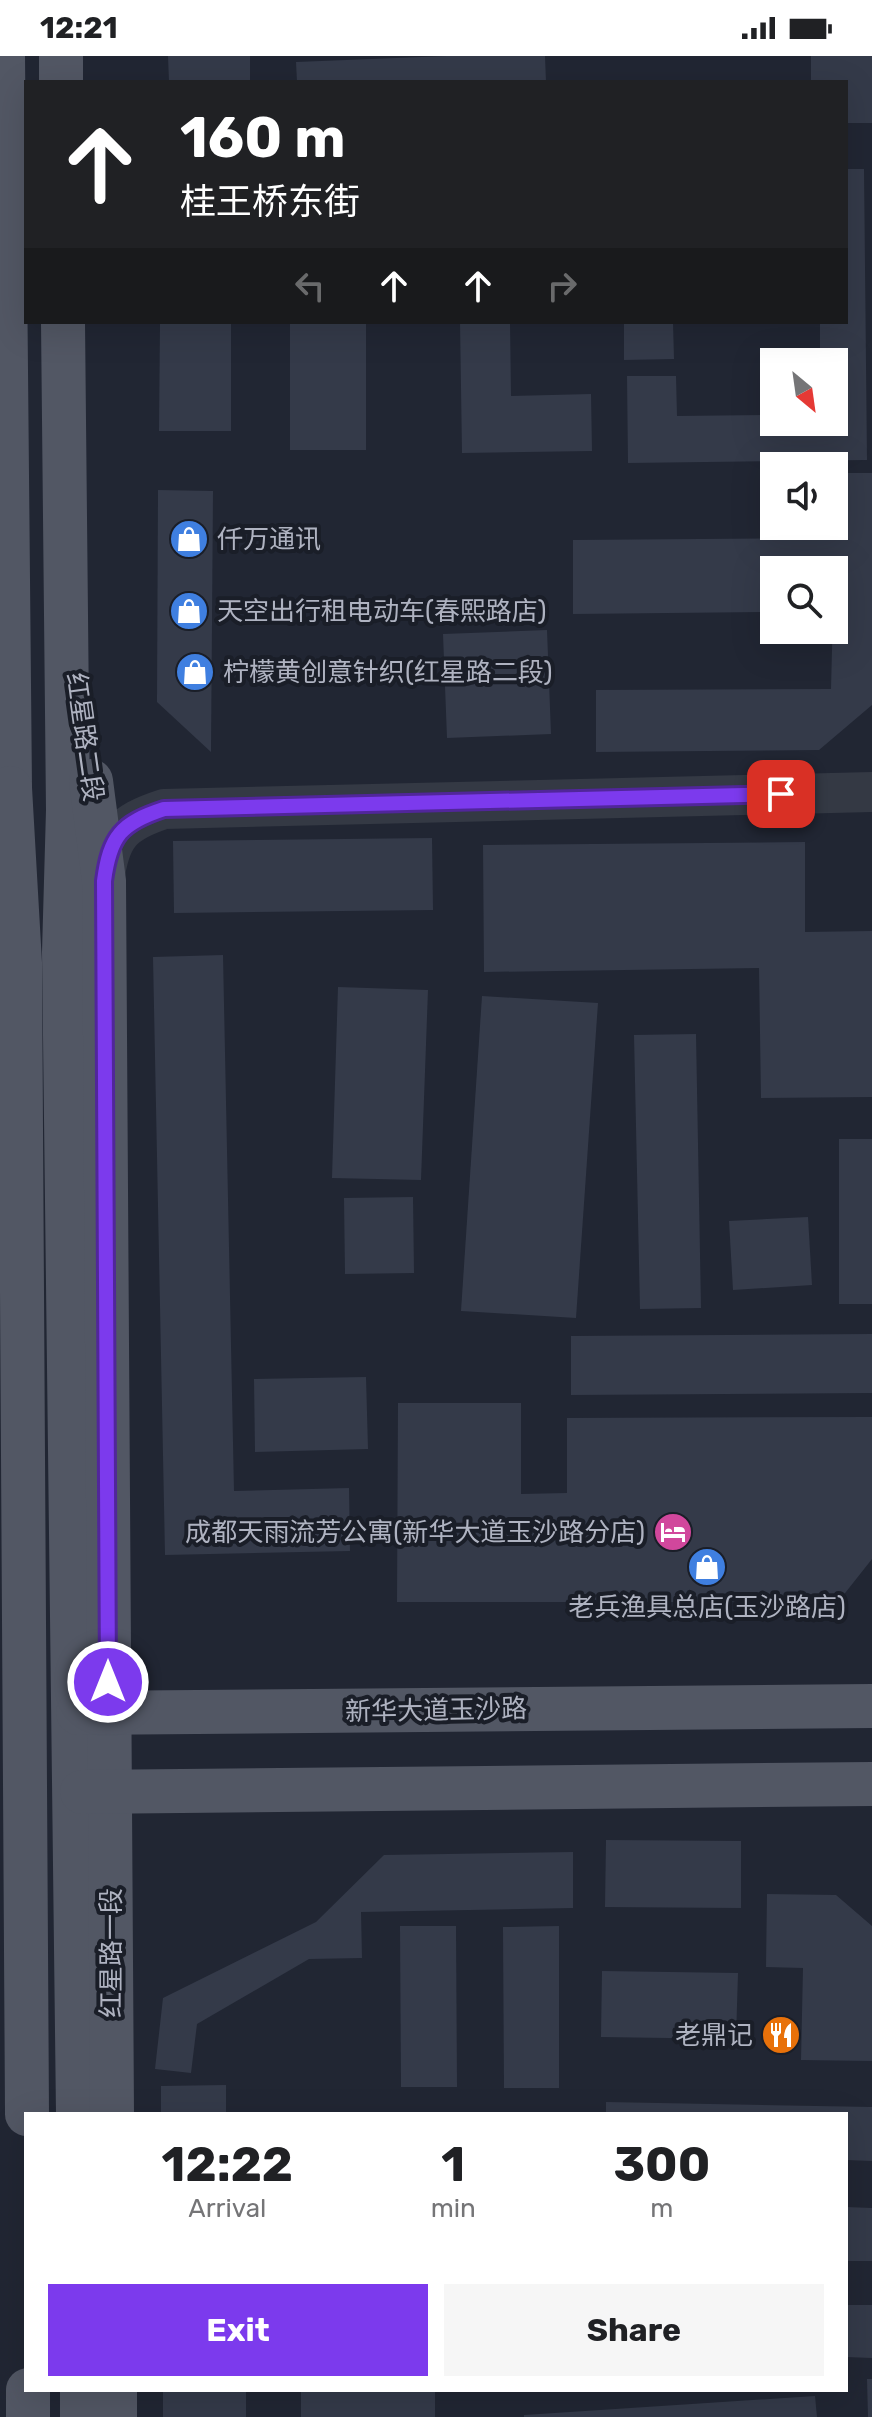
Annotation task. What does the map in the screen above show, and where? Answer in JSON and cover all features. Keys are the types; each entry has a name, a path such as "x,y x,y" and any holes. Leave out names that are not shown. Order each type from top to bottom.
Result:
{"main road":[{"path":"0,861 5,788 3,56"},
{"path":"61,56 61,80"},
{"name":"红星路二段","path":"63,324 68,810 64,952 78,2112"},
{"name":"红星路二段","path":"66,594 104,881 109,1791"},
{"path":"5,788 20,963 27,2112"},
{"name":"新华大道玉沙路","path":"0,1714 872,1706"},
{"path":"0,1792 872,1784"},
{"name":"红星路一段","path":"109,1791 112,2112"},
{"path":"28,2392 28,2417"},
{"path":"82,2392 82,2417"},
{"path":"115,2392 115,2417"}],"street":[{"path":"104,881 107,856 113,841 124,827 144,815 164,809 872,792"}],"building":[{"path":"168,56 250,56 250,80 169,80"},
{"path":"545,56 546,80 297,80 296,62"},
{"path":"811,56 872,56 872,123 848,123 848,80 811,80"},
{"path":"848,169 864,169 867,460 848,460 848,452 760,452 760,461 628,463 627,376 676,376 677,416 760,415 760,436 848,436 848,348 820,348 820,324 848,324"},
{"path":"160,324 231,324 231,431 159,431"},
{"path":"290,324 366,324 366,450 290,450"},
{"path":"460,324 510,324 511,396 591,394 592,451 462,453"},
{"path":"624,324 673,324 674,359 624,360"},
{"path":"848,473 872,473 872,705 819,750 596,752 596,690 831,689 832,644 848,644 848,556 760,556 760,612 573,614 573,540 848,540"},
{"path":"158,490 213,491 211,752 157,702"},
{"path":"547,630 551,734 447,738 443,634"},
{"path":"432,838 433,910 174,913 173,841"},
{"path":"805,842 805,932 872,931 872,1097 761,1098 759,968 484,972 483,845"},
{"path":"223,955 234,1491 349,1488 350,1551 165,1555 153,957"},
{"path":"338,987 428,990 421,1180 332,1178"},
{"path":"482,996 598,1003 576,1318 461,1311"},
{"path":"696,1034 701,1308 640,1309 634,1035"},
{"path":"839,1139 872,1139 872,1304 839,1304"},
{"path":"413,1197 414,1273 345,1274 344,1198"},
{"path":"808,1217 812,1285 733,1290 729,1221"},
{"path":"872,1334 872,1393 571,1395 571,1336"},
{"path":"366,1377 368,1449 255,1452 254,1379"},
{"path":"398,1403 521,1403 521,1494 567,1493 567,1418 872,1417 872,1559 838,1602 397,1602"},
{"path":"606,1840 741,1841 741,1908 605,1907"},
{"path":"573,1852 573,1908 361,1912 362,1958 309,1959 197,2024 191,2073 155,2069 163,1998 316,1922 384,1855"},
{"path":"767,1894 836,1895 872,1926 872,2061 801,2060 803,1968 766,1967"},
{"path":"400,1926 456,1926 457,2087 401,2087"},
{"path":"559,1926 559,2088 504,2088 503,1927"},
{"path":"602,1971 738,1973 736,2039 601,2037"},
{"path":"226,2085 226,2112 161,2112 161,2086"},
{"path":"606,2102 872,2107 872,2161 848,2160 848,2112 606,2112"},
{"path":"848,2207 872,2208 872,2261 848,2261"},
{"path":"848,2305 872,2305 872,2358 848,2357"},
{"path":"867,2379 872,2379 872,2417 868,2417"},
{"path":"163,2392 246,2392 246,2417 163,2417"},
{"path":"301,2392 435,2392 435,2417 301,2417"},
{"path":"815,2396 817,2417 524,2417 524,2415"}],"place":[{"name":"仟万通讯","path":"189,539"},
{"name":"天空出行租电动车(春熙路店)","path":"189,611"},
{"name":"柠檬黄创意针织(红星路二段)","path":"195,672"},
{"name":"成都天雨流芳公寓(新华大道玉沙路分店)","path":"673,1532"},
{"name":"老兵渔具总店(玉沙路店)","path":"707,1567"},
{"name":"老鼎记","path":"781,2035"}],"route":[{"path":"108,1682 104,881 107,856 113,841 124,827 144,815 164,809 781,794"}]}
